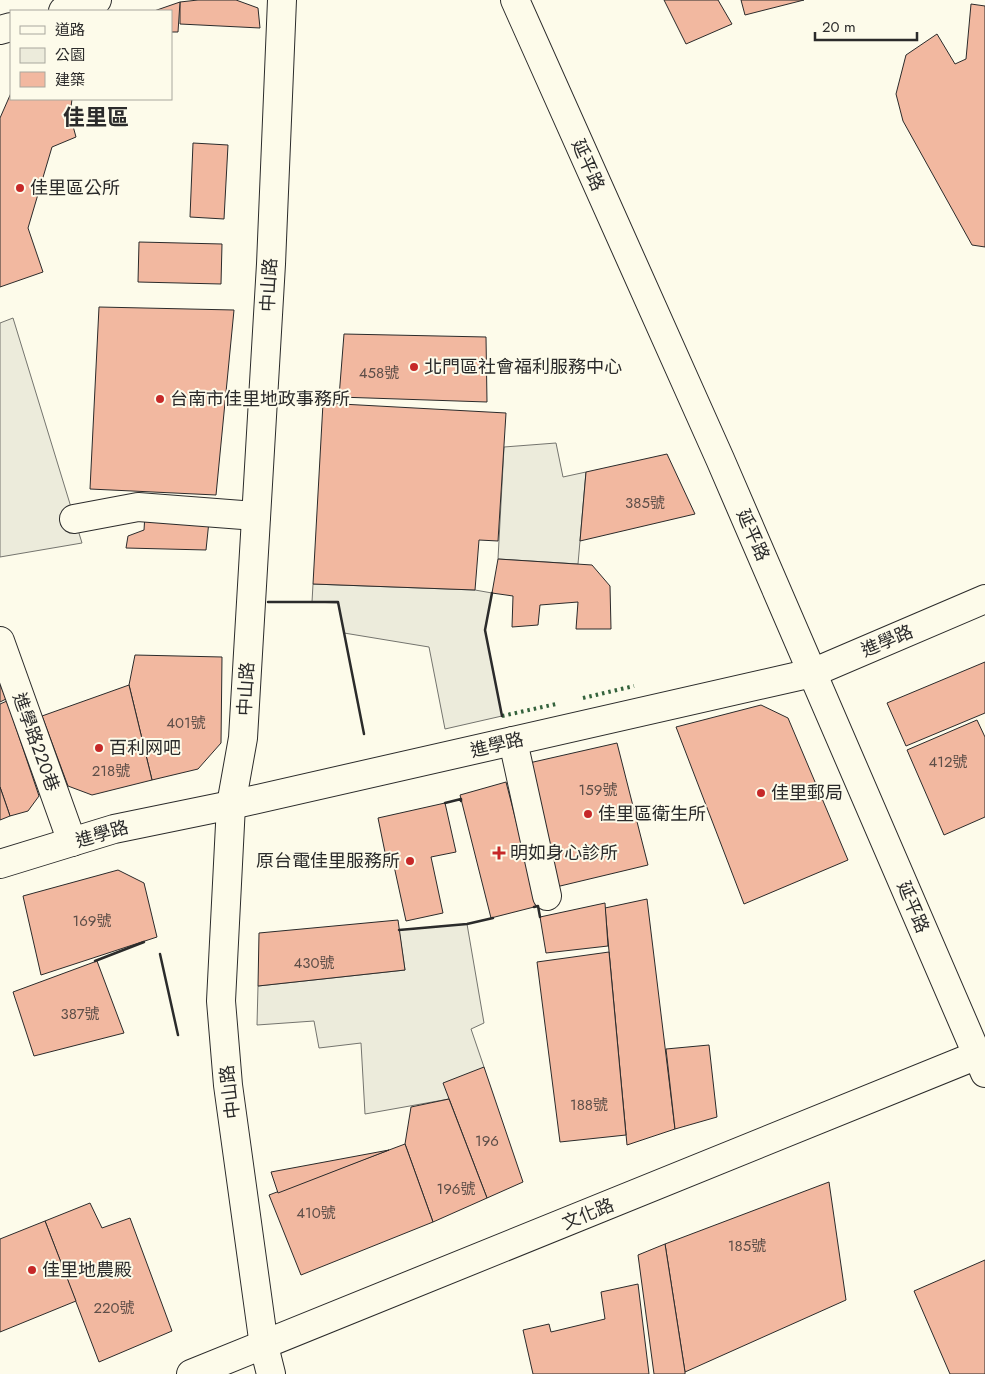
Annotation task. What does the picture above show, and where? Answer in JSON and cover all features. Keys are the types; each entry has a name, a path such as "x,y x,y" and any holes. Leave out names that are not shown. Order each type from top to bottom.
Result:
{"street":[{"path":"66,10 97,0"},
{"name":"中山路","path":"271,1374 264,1346 228,1085 220,1001 231,805 243,738 271,264 282,0"},
{"name":"延平路","path":"515,0 720,459 982,1060"},
{"path":"74,519 138,507 256,516"},
{"name":"進學路","path":"0,864 114,829 231,805 812,673 985,599"},
{"name":"進學路220巷","path":"0,641 72,842"},
{"path":"513,741 547,896"},
{"name":"文化路","path":"191,1374 982,1060"}],"green space":[{"path":"13,318 82,543 0,557 0,323"},
{"path":"556,443 563,477 586,472 578,564 498,559 504,447"},
{"path":"313,584 475,590 492,593 485,630 502,716 445,729 429,647 344,633 338,603 312,602"},
{"path":"467,924 484,1023 471,1029 484,1067 449,1099 365,1114 361,1043 319,1048 314,1021 257,1025 258,986 405,970 399,930"}],"building":[{"path":"236,0 258,8 260,28 180,24 180,2"},
{"path":"664,0 718,0 732,24 686,44"},
{"path":"741,0 804,0 745,15"},
{"path":"180,2 178,32 172,32 172,10 157,10"},
{"path":"971,4 985,6 985,247 972,245 903,121 896,94 906,55 937,34 955,64 966,59"},
{"name":"佳里區公所","path":"10,95 10,100 72,100 70,115 76,137 52,147 28,228 43,272 0,287 0,118"},
{"path":"193,143 228,145 224,219 190,217"},
{"path":"139,242 222,244 221,284 138,282"},
{"name":"台南市佳里地政事務所","path":"99,307 234,310 216,495 90,489"},
{"name":"北門區社會福利服務中心","path":"344,334 486,337 487,402 339,397"},
{"path":"323,403 506,413 498,541 479,540 475,590 313,584"},
{"path":"667,454 695,514 580,541 586,472"},
{"path":"145,514 209,521 206,550 126,548 128,536 144,530"},
{"path":"498,559 592,565 610,586 611,629 576,629 578,602 540,605 538,625 512,627 513,596 492,593"},
{"path":"135,655 222,657 221,743 198,769 152,780 129,685"},
{"path":"985,662 985,713 906,746 887,703"},
{"path":"0,683 6,699 0,702"},
{"name":"百利网吧","path":"129,685 152,780 92,795 68,786 42,716"},
{"path":"7,701 39,796 28,811 10,816 0,787 0,704"},
{"name":"佳里郵局","path":"761,705 788,718 848,860 744,904 676,727"},
{"path":"977,720 985,737 985,817 944,835 907,750"},
{"name":"佳里區衛生所","path":"617,743 648,865 556,887 529,763"},
{"name":"明如身心診所","path":"506,782 538,906 491,918 460,795"},
{"path":"0,787 10,816 0,820"},
{"name":"原台電佳里服務所","path":"445,803 456,852 431,857 443,913 406,921 394,866 388,867 378,818"},
{"path":"118,870 144,883 157,937 41,975 23,896"},
{"path":"647,899 675,1129 627,1145 605,908"},
{"path":"605,903 608,946 546,953 540,917"},
{"path":"398,920 405,970 258,986 259,933"},
{"path":"609,952 626,1135 560,1142 537,962"},
{"path":"97,961 124,1033 34,1056 13,992"},
{"path":"709,1045 717,1117 675,1129 666,1049"},
{"path":"484,1067 523,1182 487,1198 443,1083"},
{"path":"449,1099 487,1198 433,1222 405,1144 411,1107"},
{"path":"405,1144 433,1222 301,1275 269,1195"},
{"path":"389,1150 278,1193 271,1172"},
{"path":"829,1182 846,1300 685,1372 665,1244"},
{"path":"90,1203 102,1228 130,1218 172,1331 99,1362 45,1221"},
{"name":"佳里地農殿","path":"45,1221 76,1301 0,1332 0,1239"},
{"path":"665,1244 685,1374 654,1374 638,1255"},
{"path":"985,1260 985,1374 950,1374 914,1291"},
{"path":"638,1284 649,1374 533,1374 523,1330 549,1324 551,1332 605,1319 601,1292"}],"hedge":[{"path":"583,698 634,686"},
{"path":"502,716 556,704"}],"wall":[{"path":"492,593 485,630 502,716"},
{"path":"268,602 338,602 364,734"},
{"path":"445,803 461,799 461,801"},
{"path":"534,907 538,906 540,917"},
{"path":"399,930 467,924 493,918"},
{"path":"95,961 144,942"},
{"path":"160,954 178,1035"}],"place":[{"name":"佳里區公所","path":"20,188"},
{"name":"北門區社會福利服務中心","path":"414,367"},
{"name":"台南市佳里地政事務所","path":"160,399"},
{"name":"百利网吧","path":"99,748"},
{"name":"佳里郵局","path":"761,793"},
{"name":"佳里區衛生所","path":"588,814"},
{"name":"明如身心診所","path":"499,853"},
{"name":"原台電佳里服務所","path":"410,861"},
{"name":"佳里地農殿","path":"32,1270"}],"district":[{"name":"佳里區","path":"96,117"}]}
